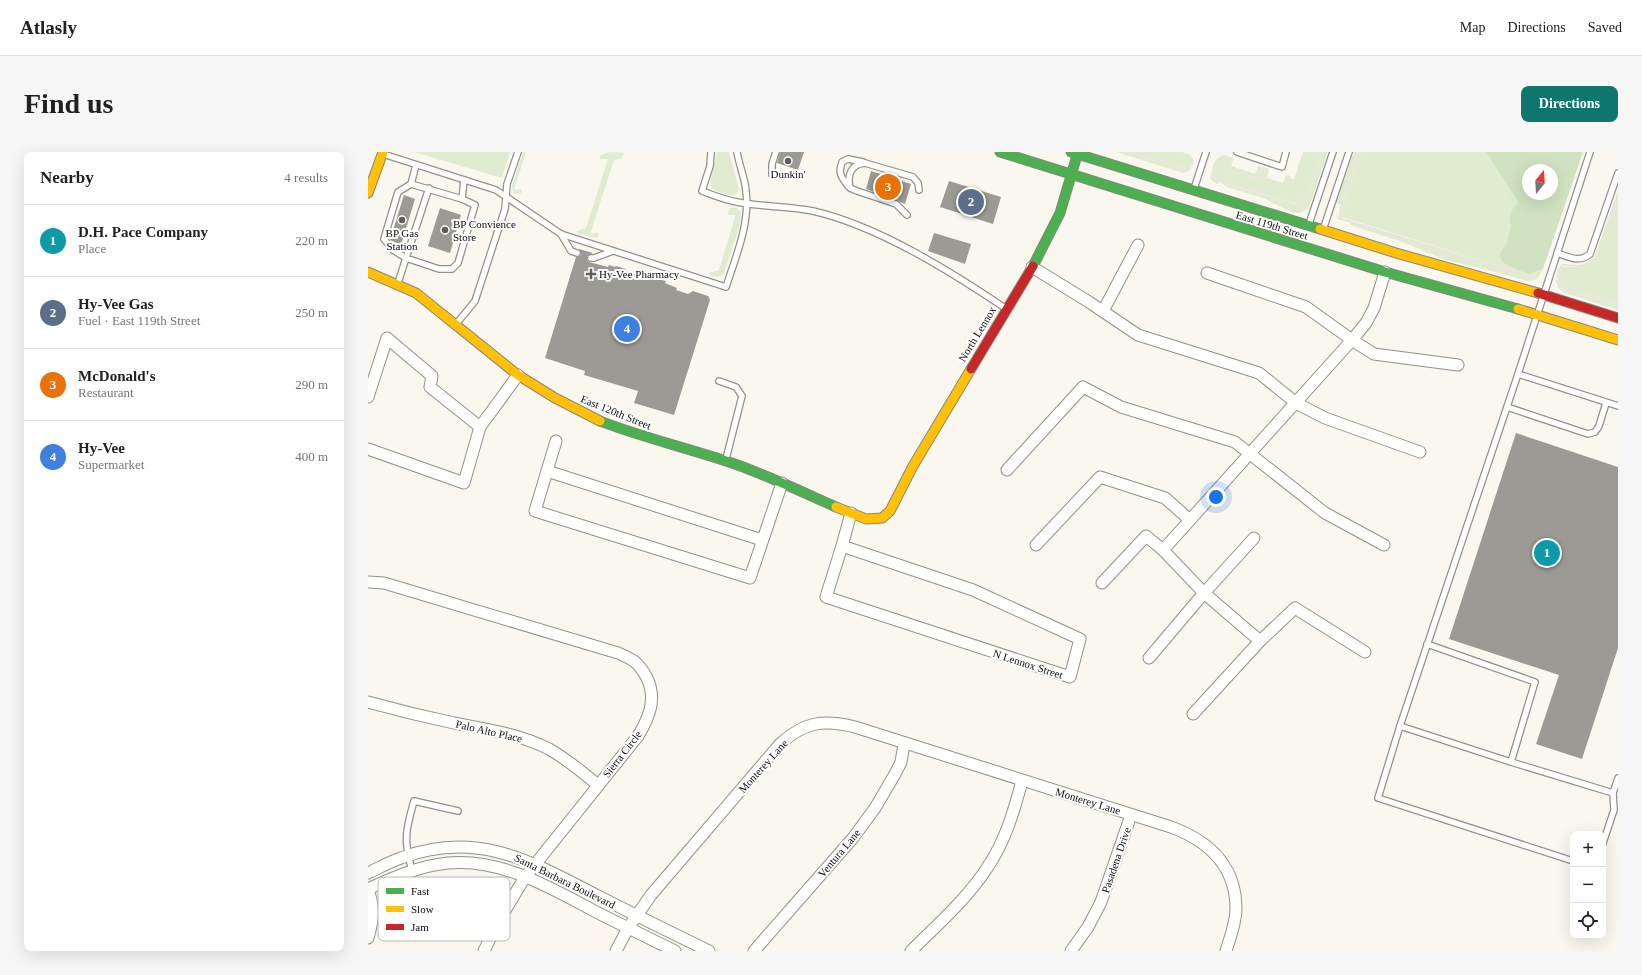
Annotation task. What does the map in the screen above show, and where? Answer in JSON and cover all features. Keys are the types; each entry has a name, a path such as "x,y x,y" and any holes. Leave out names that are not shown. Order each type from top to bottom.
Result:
{"main road":[{"name":"East 119th Street","path":"1000,152 1385,272 1538,314 1618,340"},
{"path":"368,193 383,153"},
{"name":"East 119th Street","path":"1077,153 1396,253 1543,294 1618,318"},
{"name":"North Lennox","path":"882,518 890,511 912,466 1032,267 1060,213 1077,153"},
{"name":"East 120th Street","path":"368,272 416,293 518,375 555,398 590,417 631,433 726,461 866,519 882,518"}],"street":[{"path":"1103,311 1138,246"},
{"path":"1032,267 1103,311 1138,335 1259,373 1296,403 1325,418 1420,452"},
{"path":"1162,550 1296,403 1366,323 1374,308 1385,272"},
{"path":"1207,273 1306,307 1374,354 1458,365"},
{"path":"368,396 388,338 432,376 430,387 480,427"},
{"path":"368,449 464,483 480,427 518,375"},
{"path":"1007,470 1083,387 1121,408 1235,442 1251,453 1325,513 1384,545"},
{"path":"556,441 535,511 750,578 782,483"},
{"path":"547,470 762,540"},
{"path":"1036,545 1100,477 1165,498 1190,520"},
{"name":"N Lennox Street","path":"842,546 973,590 1080,639 1070,677 826,597 851,513"},
{"path":"1102,583 1146,536 1162,550 1204,593 1260,641"},
{"path":"1149,658 1204,593 1254,538"},
{"name":"Sierra Circle","path":"368,582 384,583 618,653 634,662 643,670 650,685 652,701 649,716 630,748 598,785 535,864 525,877 510,903"},
{"path":"1193,714 1260,641 1295,608 1365,652"},
{"name":"Palo Alto Place","path":"368,702 503,733 532,742 563,758 581,770 598,785"},
{"name":"Monterey Lane","path":"616,951 628,928 656,888 780,744 792,734 809,725 825,722 844,724 1131,815"},
{"name":"Ventura Lane","path":"754,951 853,838 875,808 895,774 900,762 904,744"},
{"path":"911,951 954,908 977,883 988,868 1004,838 1016,806 1022,781"},
{"name":"Pasadena Drive","path":"1071,951 1088,927 1101,902 1131,815 1193,836 1208,846 1223,864 1233,886 1236,909 1235,921 1226,951"},
{"name":"Santa Barbara Boulevard","path":"368,873 407,855 436,849 470,847 499,851 535,864 636,916 710,951"},
{"name":"Santa Barbara Boulevard","path":"396,877 412,870 448,863 469,862 494,866 525,877 675,951"},
{"name":"Santa Barbara Boulevard","path":"368,889 378,885"},
{"path":"368,889 374,912 368,938"},
{"name":"Sierra Circle","path":"484,951 489,941"}],"lane":[{"path":"455,325 475,301 505,209 507,184 518,152"},
{"path":"711,152 710,166 702,191 737,202 813,211 872,232 920,256 1006,309"},
{"path":"383,153 496,190 561,234 726,287 745,228 747,203 746,190 736,152"},
{"path":"772,175 772,164 776,152"},
{"path":"1194,189 1205,152"},
{"path":"1237,152 1282,167 1286,152"},
{"path":"1308,225 1333,152"},
{"path":"1323,230 1349,152"},
{"path":"1570,859 1378,798 1400,726 1538,314 1556,253 1590,152"},
{"path":"907,215 896,204 856,192 850,188 840,174 842,162 848,159 913,177 918,183 919,190"},
{"path":"850,188 848,181 850,173 859,163 865,163"},
{"path":"410,184 428,188 462,199 475,205 458,264 452,269 439,268 406,258 393,250 384,238 398,192 410,184 416,165"},
{"path":"1556,253 1575,259 1580,259 1590,254 1618,173"},
{"path":"462,199 464,180"},
{"path":"398,284 428,188"},
{"path":"561,234 571,251 577,253"},
{"path":"591,258 613,251"},
{"path":"1518,374 1618,406"},
{"path":"719,381 736,387 742,396 726,461"},
{"path":"1507,407 1588,434 1595,432 1599,426 1606,403"},
{"path":"1427,644 1535,682 1511,762"},
{"path":"1400,726 1613,793"},
{"path":"1606,834 1614,810 1613,793 1618,778"},
{"path":"412,870 407,855 406,844 407,826 414,801 458,811"}],"green space":[{"path":"414,152 510,152 502,178"},
{"path":"523,152 526,152 514,190 522,190 521,193 516,194 513,193 512,186"},
{"path":"610,152 624,153 622,158 614,160 590,234 598,233 599,235 597,238 578,234 577,231 586,228 608,159 599,159 601,155"},
{"path":"716,152 729,152 739,189 733,196 716,191 711,187"},
{"path":"1116,152 1126,152 1181,169 1180,172"},
{"path":"1133,152 1182,152 1190,155 1192,161 1189,169"},
{"path":"1303,152 1321,152 1307,192 1299,196 1297,204 1224,181 1228,170 1261,181 1266,168 1269,169 1267,178 1283,183 1286,175 1290,176 1291,179 1294,179"},
{"path":"1323,152 1328,152 1309,207 1299,204 1301,198 1309,193"},
{"path":"1354,152 1359,152 1341,205 1336,203"},
{"path":"1362,152 1486,152 1518,202 1513,208 1509,219 1511,227 1506,244 1503,248 1529,274 1543,269 1538,278 1342,217 1343,207"},
{"path":"1486,152 1583,152 1543,269 1529,274 1505,264 1501,259 1500,253 1506,244 1511,227 1509,219 1513,208 1518,202"},
{"path":"1223,155 1234,158 1231,166 1255,174 1258,166 1262,167 1259,178 1226,168 1222,180 1212,176 1212,169 1215,161"},
{"path":"1217,181 1294,204 1306,210 1299,213 1293,213 1263,198 1227,187 1220,182 1217,184"},
{"path":"1618,198 1618,304 1561,286 1558,280 1562,267 1583,266 1596,258"},
{"path":"732,207 737,208 741,212 739,228 724,273 717,277 710,275 709,273 719,270 735,217 735,215 728,215 729,209"},
{"path":"1351,222 1534,280 1527,281 1446,260 1400,241 1353,226 1350,224"},
{"path":"1560,288 1618,306 1618,310 1565,293 1559,289"}],"shaded area":[{"path":"1126,152 1133,152 1189,169 1192,161 1190,155 1194,161 1189,171 1182,173 1180,172 1181,169"},
{"path":"1321,152 1323,152 1309,193 1301,198 1299,204 1309,207 1306,210 1294,204 1218,181 1217,184 1210,178 1211,172 1212,176 1222,180 1226,167 1259,178 1262,167 1264,167 1266,168 1261,181 1228,170 1225,180 1296,204 1299,196 1307,192"},
{"path":"1359,152 1362,152 1343,207 1342,218 1538,278 1534,280 1338,219 1336,215 1339,216 1340,208"},
{"path":"1618,190 1618,198 1598,255 1590,263 1583,266 1562,266 1558,280 1561,286 1618,304 1618,306 1561,288 1559,289 1556,281 1558,269 1562,264 1580,265 1589,261 1595,256"}],"building":[{"name":"Dunkin'","path":"780,152 804,152 798,170 777,163"},
{"path":"871,171 911,184 905,204 866,189"},
{"path":"949,181 1001,197 993,224 940,207"},
{"name":"BP Gas Station","path":"404,195 415,199 401,245 390,240"},
{"name":"BP Convience Store","path":"440,208 461,215 450,253 428,246"},
{"path":"934,233 971,244 965,264 928,251"},
{"path":"579,249 593,253 587,256 587,260 589,262 608,267 609,265 616,266 626,269 626,271 666,281 665,283 677,288 676,290 688,294 693,291 708,296 710,300 674,415 634,403 638,391 584,375 585,371 545,358 576,257 580,256 581,254"},
{"path":"1516,433 1618,467 1618,648 1582,759 1536,744 1559,675 1449,639"}],"traffic: fast":[{"path":"1000,152 1385,272 1518,309"},
{"path":"1071,152 1320,229"},
{"path":"1033,266 1060,213 1078,152"},
{"path":"600,421 754,471 836,507"}],"traffic: slow":[{"path":"368,193 383,152"},
{"path":"1320,229 1396,253 1538,293"},
{"path":"368,272 416,293 518,375 555,398 600,421"},
{"path":"1518,309 1618,340"},
{"path":"836,507 866,519 882,518 890,511 913,466 971,369"}],"traffic: jam":[{"path":"971,369 1033,266"},
{"path":"1538,293 1618,318"}],"place":[{"name":"Dunkin'","path":"788,161"},
{"name":"McDonald's","path":"888,187"},
{"name":"Hy-Vee Gas","path":"971,202"},
{"name":"BP Gas Station","path":"402,220"},
{"name":"BP Convience Store","path":"445,230"},
{"name":"Hy-Vee Pharmacy","path":"591,274"},
{"name":"Hy-Vee","path":"627,329"},
{"name":"D.H. Pace Company","path":"1547,553"}]}
